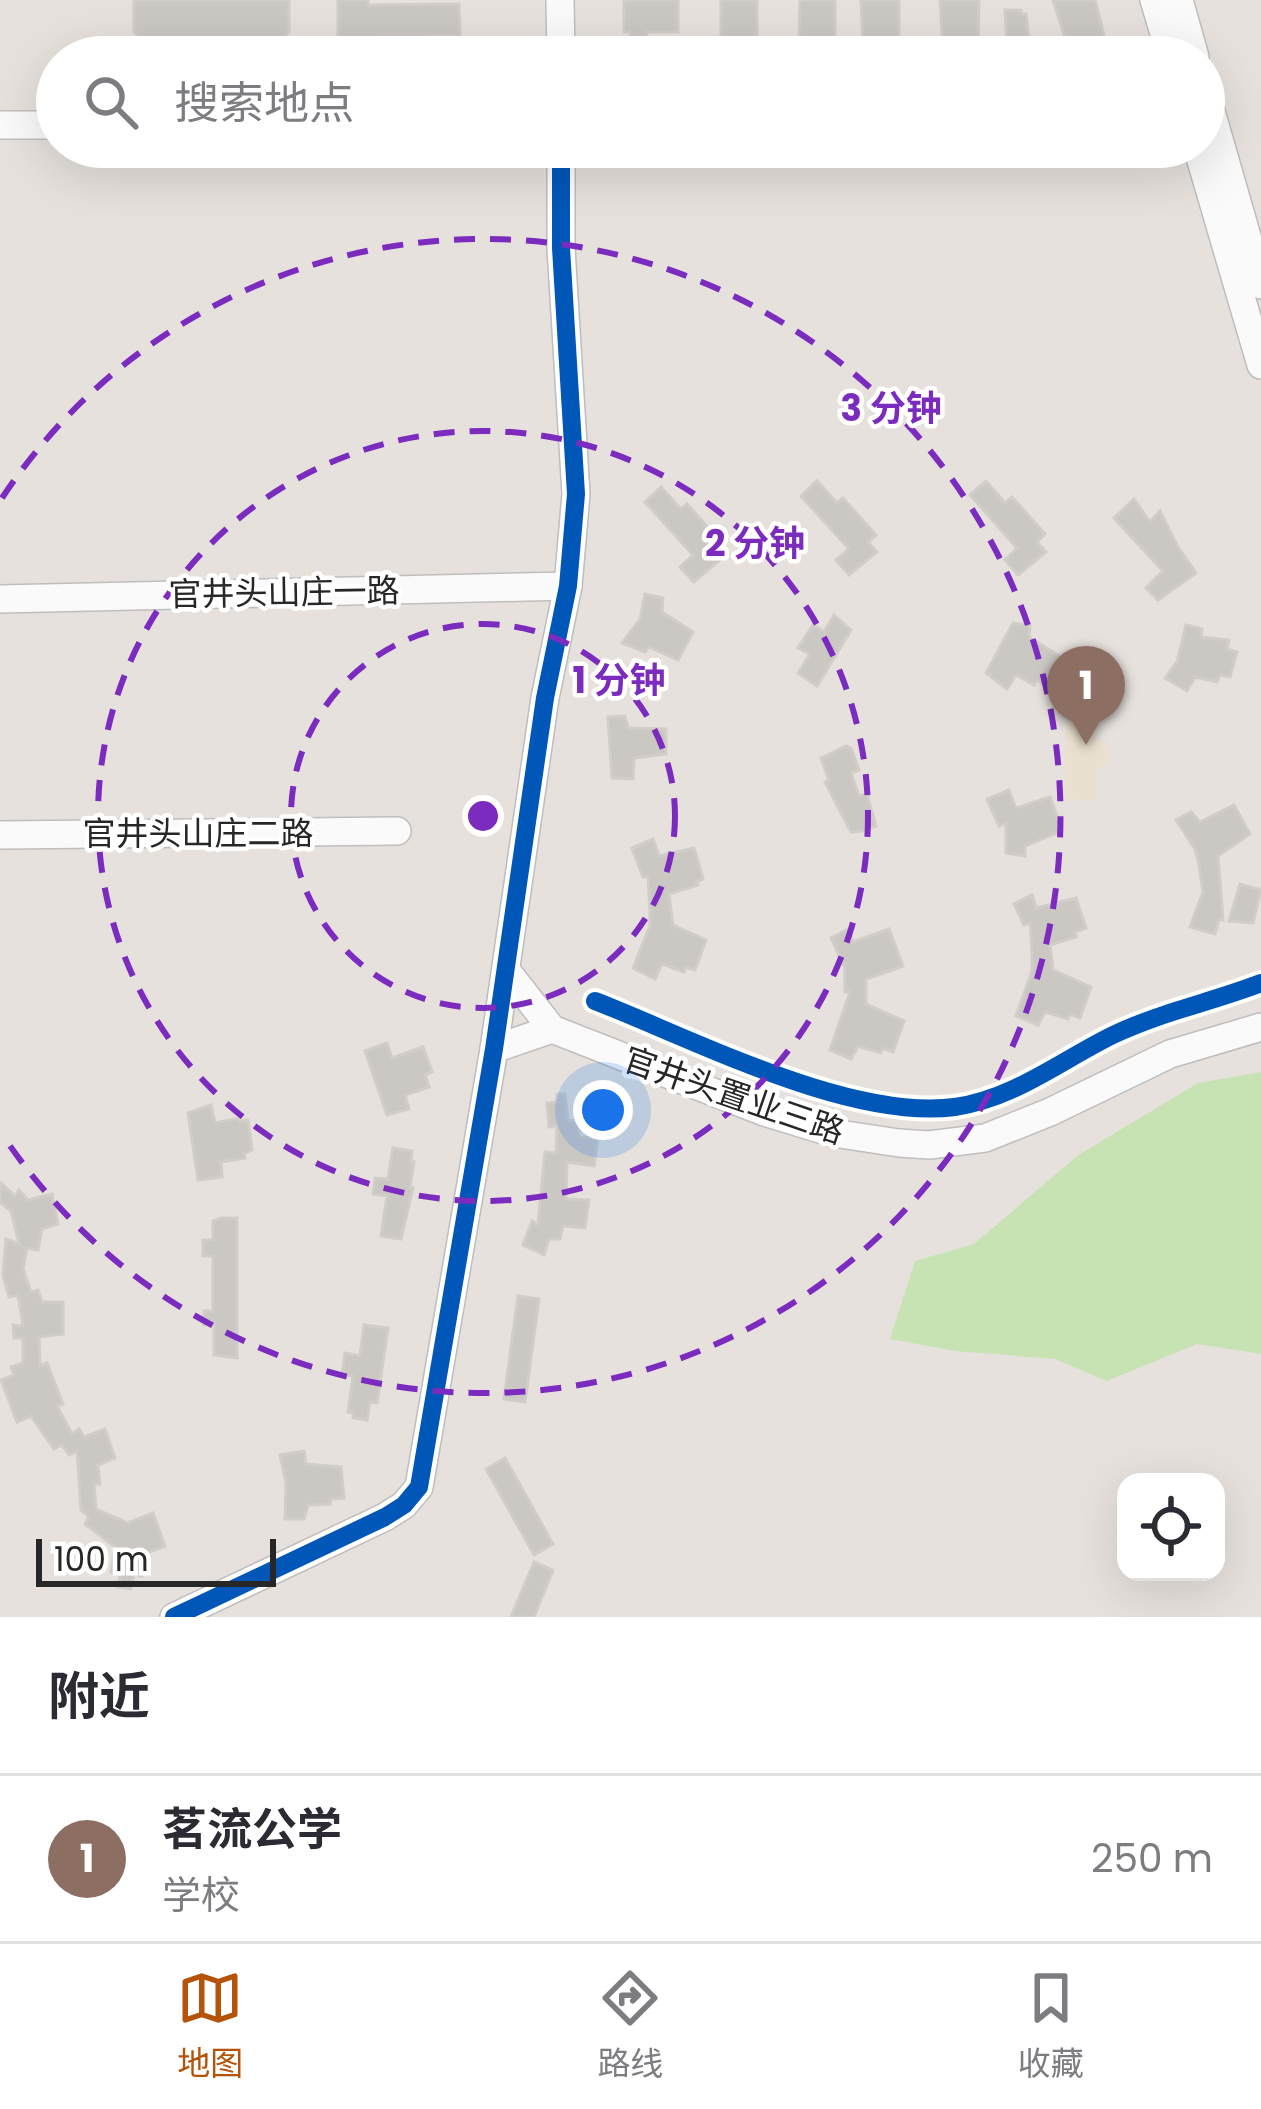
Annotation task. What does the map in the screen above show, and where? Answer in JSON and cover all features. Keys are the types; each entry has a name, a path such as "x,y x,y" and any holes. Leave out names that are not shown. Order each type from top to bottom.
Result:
{"street":[{"path":"560,0 561,36"},
{"path":"1154,0 1165,36"},
{"path":"1179,0 1190,36"},
{"path":"0,125 36,124"},
{"path":"1225,160 1261,285"},
{"path":"174,1617 386,1517 419,1486 494,1049 545,698 568,586 576,494 562,266 561,168"},
{"path":"1203,168 1261,364"},
{"name":"官井头山庄一路","path":"0,598 568,586"},
{"name":"官井头山庄二路","path":"0,835 397,831"},
{"name":"官井头置业三路","path":"506,970 552,1028 729,1100 817,1129 865,1140 929,1145 985,1138 1170,1054 1261,1027"},
{"path":"494,1049 552,1028"}],"shaded area":[{"path":"1067,687 1098,688 1096,739 1105,743 1111,755 1096,771 1096,800 1065,799"}],"green space":[{"path":"1261,1072 1261,1354 1197,1344 1107,1381 1055,1359 955,1351 890,1339 915,1261 974,1244 1077,1156 1198,1083"}],"building":[{"path":"134,0 289,0 285,36 138,36"},
{"path":"338,0 368,0 368,5 459,4 460,36 338,36"},
{"path":"624,0 678,0 678,32 630,36 624,32"},
{"path":"721,0 757,0 757,36 721,36"},
{"path":"800,0 835,0 835,36 799,36"},
{"path":"861,0 899,0 899,36 863,36"},
{"path":"940,0 979,0 978,36 942,36"},
{"path":"1053,0 1095,0 1104,36 1065,36"},
{"path":"1005,10 1021,10 1026,14 1028,36 1006,36"},
{"path":"817,481 837,503 843,498 876,535 868,542 877,552 849,575 836,560 849,549 801,496"},
{"path":"986,481 1005,503 1012,497 1045,534 1037,542 1046,552 1018,575 1005,560 1017,548 970,495"},
{"path":"661,487 681,509 687,504 720,541 712,548 721,559 694,582 680,567 693,555 645,502"},
{"path":"1134,499 1150,522 1160,511 1196,573 1158,600 1146,588 1163,571 1114,518"},
{"path":"645,594 663,598 662,612 693,632 678,660 649,647 645,652 622,643 640,619"},
{"path":"834,615 851,630 817,686 798,673 810,654 798,648 813,625 824,632"},
{"path":"1013,623 1030,626 1029,637 1061,657 1046,686 1016,675 1007,689 986,673"},
{"path":"1186,625 1202,629 1201,637 1229,640 1227,649 1237,652 1230,677 1220,675 1217,682 1195,677 1187,691 1165,678 1177,662"},
{"path":"625,716 628,728 666,729 666,754 634,758 633,779 612,778 608,717"},
{"path":"846,746 859,770 851,773 859,796 867,794 876,826 862,831 851,832 825,782 829,781 821,758"},
{"path":"1009,790 1016,808 1050,797 1062,831 1025,846 1025,856 1006,853 1006,823 999,826 987,799"},
{"path":"1234,805 1250,834 1218,856 1223,920 1219,919 1215,934 1190,927 1203,892 1195,849 1176,820 1191,812 1200,822"},
{"path":"653,839 659,856 694,848 703,879 669,894 673,925 706,940 695,970 686,967 684,972 662,964 655,979 633,968 650,926 650,911 648,876 643,877 632,848"},
{"path":"1240,884 1261,890 1253,923 1229,921"},
{"path":"1032,895 1036,908 1076,898 1086,928 1075,932 1076,937 1050,945 1053,970 1091,987 1080,1018 1045,1012 1038,1025 1016,1016 1032,971 1032,953 1030,922 1024,925 1014,904"},
{"path":"849,929 853,942 889,929 903,966 866,979 866,1004 904,1021 893,1052 858,1046 851,1059 830,1050 850,992 845,992 845,968 831,938"},
{"path":"387,1043 392,1058 423,1047 432,1072 425,1075 429,1087 405,1095 409,1109 387,1115 365,1051"},
{"path":"557,1094 565,1094 568,1121 579,1120 579,1137 598,1138 594,1166 567,1162 566,1199 589,1200 585,1228 563,1226 560,1239 549,1239 544,1255 523,1245 532,1221 538,1224 545,1152 556,1153 557,1126 549,1127 547,1103 557,1102"},
{"path":"211,1105 215,1123 248,1120 252,1150 245,1158 221,1162 222,1177 198,1180 188,1113"},
{"path":"393,1148 412,1151 414,1162 401,1239 381,1236 387,1196 373,1194 375,1178 388,1179"},
{"path":"0,1182 15,1196 19,1190 28,1200 52,1194 58,1224 42,1229 38,1250 27,1248 23,1269 31,1292 38,1290 42,1302 63,1302 63,1334 39,1337 40,1366 47,1363 63,1404 57,1406 72,1434 79,1429 84,1437 105,1429 115,1458 98,1465 96,1509 128,1523 153,1513 165,1546 144,1554 142,1576 134,1574 131,1589 118,1587 120,1574 111,1572 115,1547 85,1524 89,1517 81,1510 77,1451 69,1455 62,1445 54,1449 31,1416 17,1422 1,1380 14,1375 11,1367 23,1363 23,1338 14,1338 13,1325 23,1326 18,1295 9,1297 3,1275 6,1239 19,1244 11,1211 0,1202"},
{"path":"237,1218 237,1358 214,1355 214,1325 204,1325 204,1311 213,1311 213,1256 203,1256 203,1240 213,1240 213,1221"},
{"path":"518,1296 539,1299 525,1402 504,1399"},
{"path":"364,1325 388,1328 377,1403 370,1402 367,1420 348,1412 353,1376 342,1375 345,1353 360,1356"},
{"path":"304,1451 306,1464 341,1467 344,1498 308,1505 304,1519 285,1519 286,1483 280,1455"},
{"path":"505,1458 553,1544 534,1555 486,1469"},
{"path":"534,1562 553,1570 534,1617 511,1617"}],"cycle path":[{"path":"174,1617 385,1517 419,1487 494,1049 545,698 568,586 576,494 561,248 561,168"},
{"path":"595,1001 821,1090 913,1108 955,1107 998,1096 1131,1027 1261,983"}],"place":[{"name":"茗流公学","path":"1086,745"}]}
